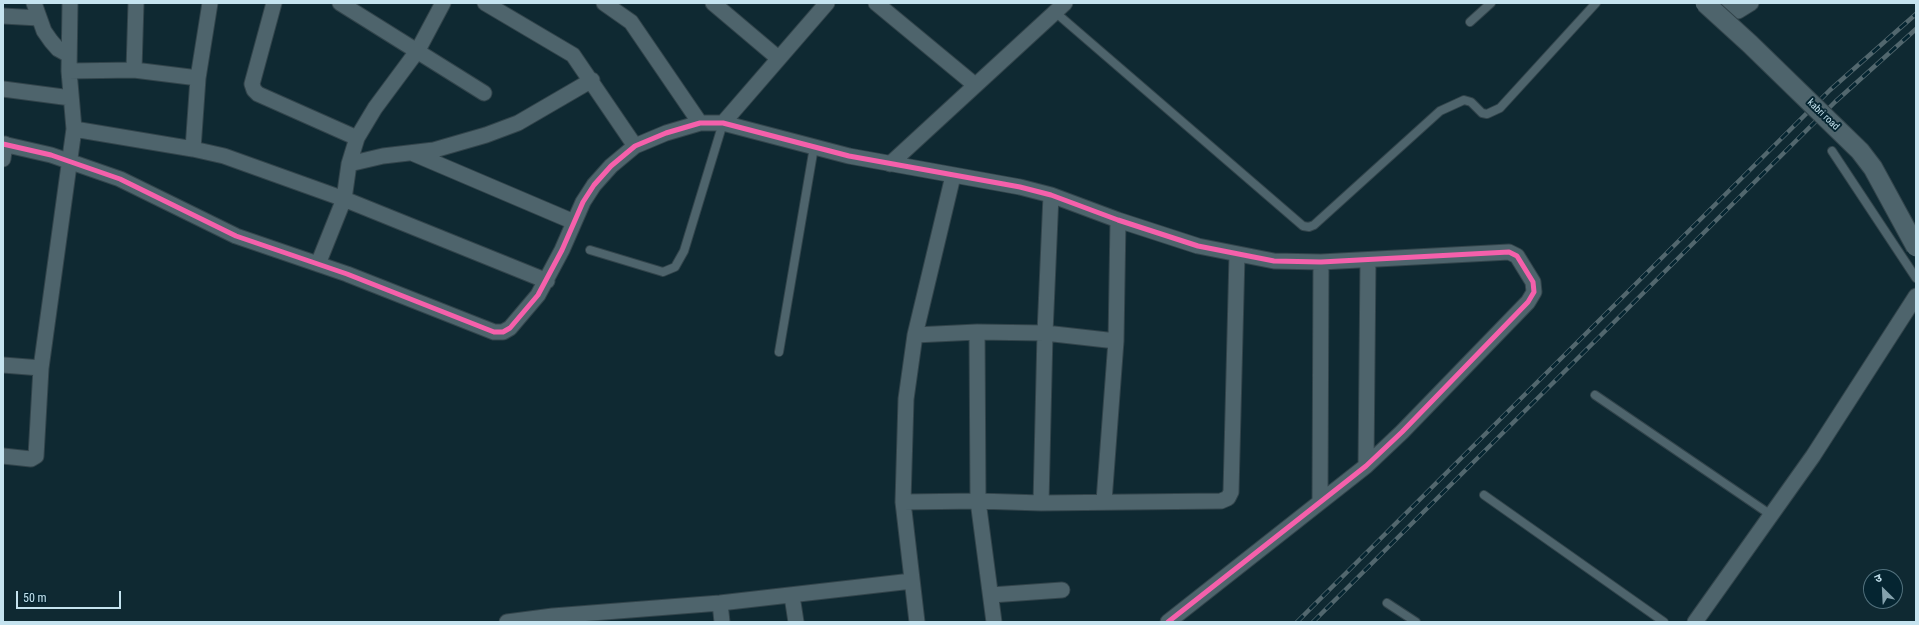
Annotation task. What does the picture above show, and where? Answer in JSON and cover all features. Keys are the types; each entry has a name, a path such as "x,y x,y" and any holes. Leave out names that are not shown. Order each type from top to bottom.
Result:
{"street":[{"path":"34,3 44,31 51,41 58,49 70,54"},
{"path":"3,456 31,459 36,456 41,368 74,129 69,71 70,3"},
{"path":"134,70 136,3"},
{"path":"193,149 198,78 210,3"},
{"path":"274,3 252,84 254,90 258,94 358,138"},
{"path":"340,3 418,50 484,93"},
{"path":"318,264 344,198 350,164 358,138 376,108 418,50 443,3"},
{"path":"485,3 566,50 578,61 635,146"},
{"path":"604,3 631,22 700,124"},
{"path":"713,3 778,58"},
{"path":"723,123 827,3"},
{"path":"876,3 975,85"},
{"name":"kabri road","path":"1705,3 1750,44 1860,150 1873,168 1916,247"},
{"path":"1725,3 1733,10 1738,11 1752,3"},
{"path":"890,164 1060,8"},
{"path":"3,16 39,18"},
{"path":"69,71 134,70 198,78"},
{"path":"350,164 383,156 412,153 463,143 518,123 592,80"},
{"path":"3,90 71,98"},
{"path":"3,160 4,144 70,162 120,179 236,236 318,264 494,332 503,332 510,328 538,295 574,222 594,186 611,166 635,146 666,133 700,124 723,123 814,147 890,164 1020,187 1051,194 1118,220 1198,246 1237,255 1274,261 1321,262 1513,253 1521,261 1533,282 1534,288 1528,302 1402,432 1366,466 1168,622"},
{"path":"74,129 193,149 224,156 344,198 546,281"},
{"path":"412,153 574,222"},
{"path":"916,622 903,502 906,399 915,335 954,176"},
{"path":"1041,503 1045,333 1051,194"},
{"path":"1104,501 1116,341 1118,220"},
{"path":"903,502 978,501 1041,503 1104,501 1221,501 1228,498 1230,495 1237,255"},
{"path":"1366,466 1368,260"},
{"path":"1320,502 1321,262"},
{"path":"1695,622 1812,456 1916,296"},
{"path":"915,335 977,332 1045,333 1116,341"},
{"path":"977,332 978,501 994,622"},
{"path":"3,365 41,368"},
{"path":"507,622 554,619 792,596 912,581"},
{"path":"991,595 1062,590"},
{"path":"792,596 796,622"},
{"path":"720,603 722,622"}],"lane":[{"path":"1470,22 1491,3"},
{"path":"1060,8 1303,226 1309,227 1314,225 1440,111 1464,100 1471,102 1482,113 1487,114 1500,108 1596,3"},
{"path":"590,250 663,272 675,267 684,251 723,123"},
{"path":"779,352 814,147"},
{"path":"1832,151 1916,278"},
{"path":"1595,395 1771,515"},
{"path":"1484,495 1664,622"},
{"path":"1387,603 1416,622"}],"railway":[{"path":"1297,622 1830,90 1916,14"},
{"path":"1313,622 1835,102 1916,29"}],"cycle path":[{"path":"3,144 51,155 120,179 236,236 347,274 494,332 503,332 510,328 538,295 562,250 583,202 594,185 611,166 635,146 666,133 700,123 723,123 849,156 1020,187 1051,195 1118,220 1198,246 1274,261 1321,262 1509,252 1517,256 1533,282 1534,292 1528,302 1402,432 1366,466 1168,622"}]}
